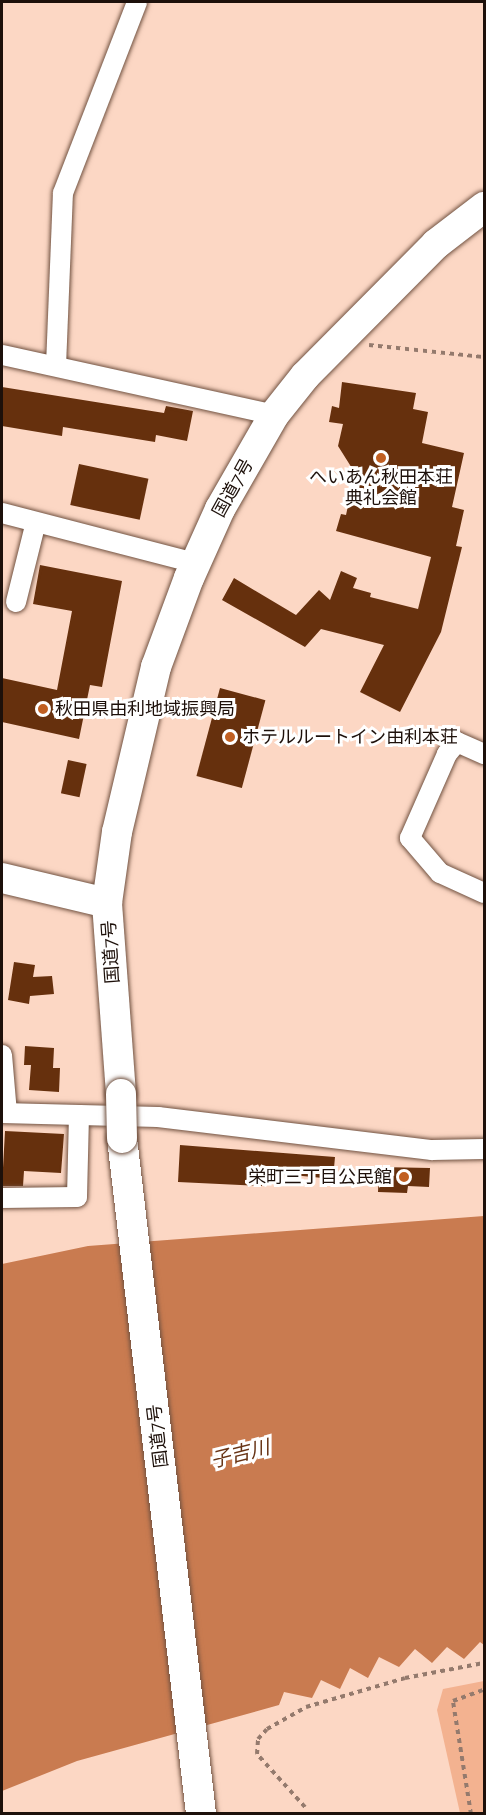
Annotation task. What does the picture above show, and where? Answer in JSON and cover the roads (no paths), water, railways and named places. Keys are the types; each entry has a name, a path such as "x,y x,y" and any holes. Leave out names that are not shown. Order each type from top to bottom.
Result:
{"highway":[{"name":"国道7号","path":"201,1814 195,1740 122,1138 121,1094 107,903 117,832 156,668 195,563 220,508 274,415 339,342 436,244 484,207"},
{"path":"2,878 107,903"}],"street":[{"path":"56,366 63,193 137,2"},
{"path":"2,355 274,415"},
{"path":"2,513 195,563"},
{"path":"16,602 36,522"},
{"path":"484,754 457,742 447,754 410,838 440,873 484,892"},
{"path":"2,1055 4,1113 158,1117 432,1150 484,1149"},
{"path":"2,1198 77,1197 79,1115"}],"water":[{"name":"子吉川","path":"484,1216 484,1645 480,1642 464,1659 447,1647 432,1663 415,1649 399,1667 379,1657 368,1678 350,1668 340,1689 321,1680 312,1698 284,1692 279,1705 77,1761 2,1791 2,1264 88,1246"}],"place":[{"name":"へいあん秋田本荘 典礼会館","path":"381,458"},
{"name":"秋田県由利地域振興局","path":"43,709"},
{"name":"ホテルルートイン由利本荘","path":"230,737"},
{"name":"栄町三丁目公民館","path":"404,1177"}]}
